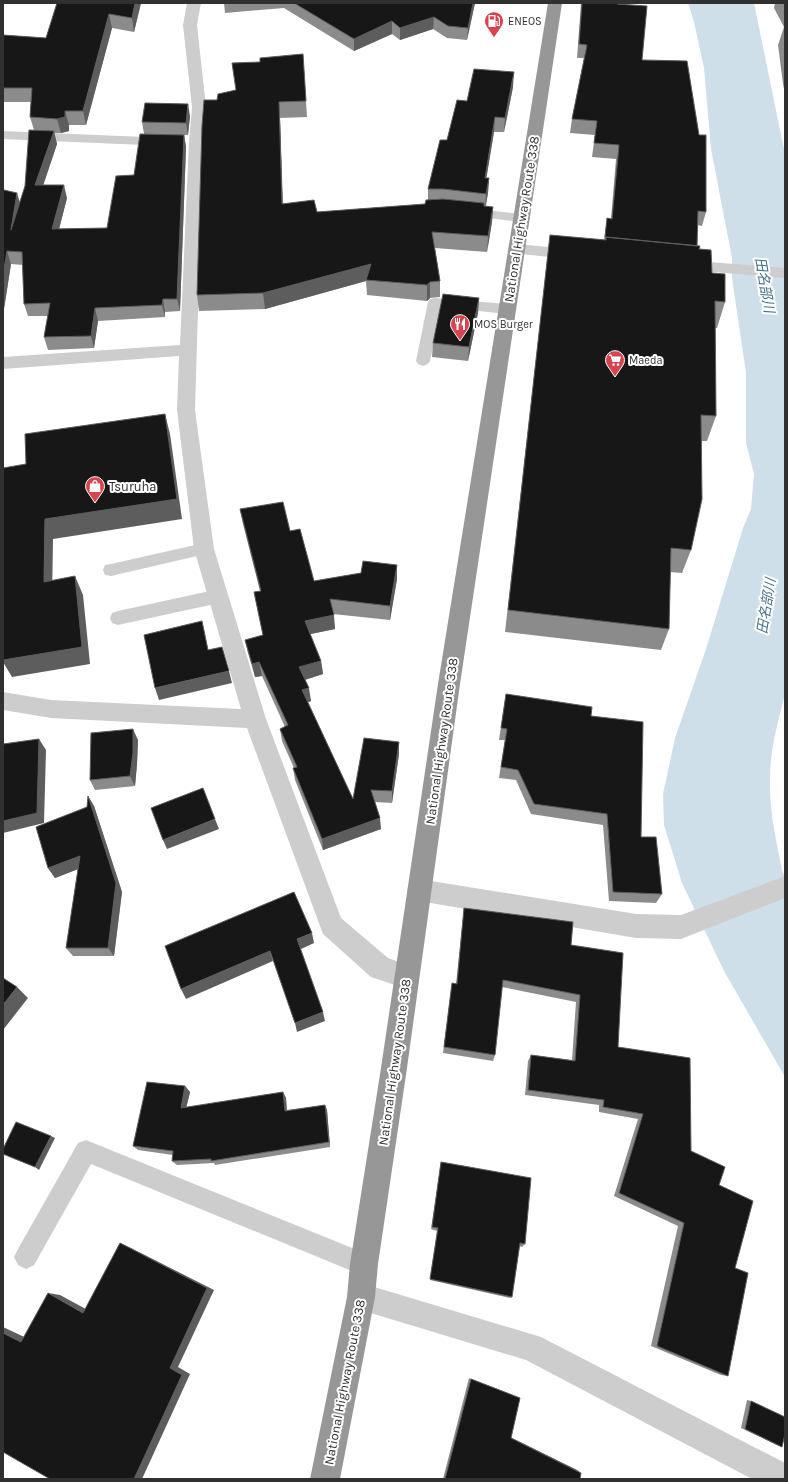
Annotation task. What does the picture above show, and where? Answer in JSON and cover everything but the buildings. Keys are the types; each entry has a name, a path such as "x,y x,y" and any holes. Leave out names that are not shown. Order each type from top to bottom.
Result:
{"highway":[{"name":"National Highway Route 338","path":"325,1479 361,1297 364,1264 419,890 507,308 555,3"}],"street":[{"path":"194,3 190,25 199,107 196,142 187,350 186,410 204,549 255,719 332,926 380,968 406,977"},
{"path":"3,135 46,138 196,142"},
{"path":"517,250 594,257"},
{"path":"672,264 785,273"},
{"path":"3,363 187,350"},
{"path":"3,702 51,709 255,719"},
{"path":"419,890 636,926 681,927 785,887"},
{"path":"361,1297 531,1347 784,1479"}],"lane":[{"path":"458,211 521,218"},
{"path":"423,361 435,302 507,308"},
{"path":"111,570 204,549"},
{"path":"118,618 219,596"},
{"path":"26,1257 86,1151 364,1264"}],"water":[{"name":"田名部川","path":"688,3 754,3 785,154 785,694 773,746 770,768 770,790 775,836 782,870 785,877 785,1077 724,971 682,883 664,825 663,794 675,738 706,649 743,528 751,509 754,474 746,443 746,373 732,278 732,258 711,149 704,68 694,22"}],"place":[{"name":"ENEOS","path":"494,38"},
{"name":"MOS Burger","path":"460,341"},
{"name":"Maeda","path":"615,377"},
{"name":"Tsuruha","path":"95,503"}]}
